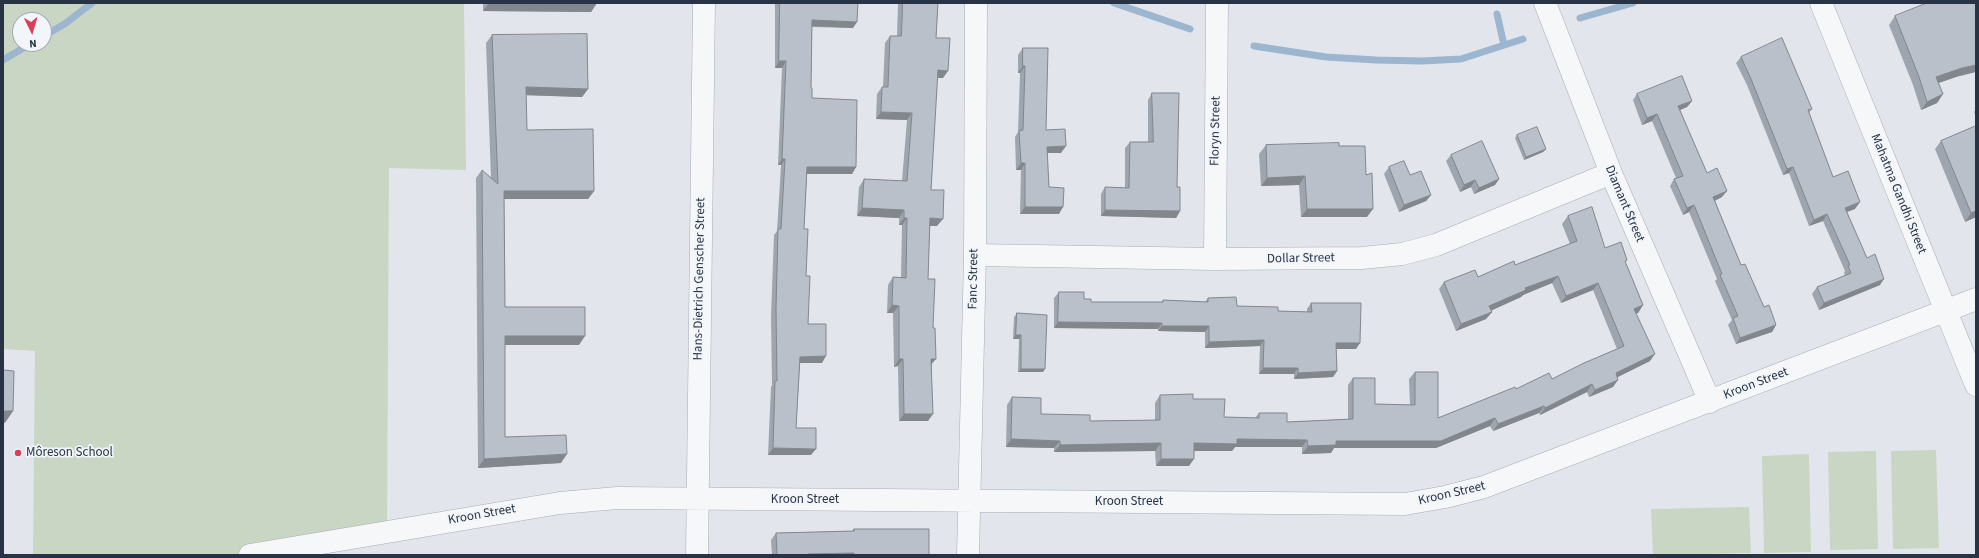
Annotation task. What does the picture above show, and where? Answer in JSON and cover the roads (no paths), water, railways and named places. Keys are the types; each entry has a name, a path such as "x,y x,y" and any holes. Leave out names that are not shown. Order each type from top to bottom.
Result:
{"street":[{"name":"Hans-Dietrich Genscher Street","path":"696,555 704,3"},
{"name":"Fanc Street","path":"968,555 975,255 976,3"},
{"name":"Floryn Street","path":"1215,259 1217,3"},
{"name":"Diamant Street","path":"1545,3 1611,174 1710,402"},
{"name":"Mahatma Gandhi Street","path":"1821,3 1976,385"},
{"name":"Dollar Street","path":"975,255 1215,259 1362,258 1402,254 1436,245 1611,174"},
{"name":"Kroon Street","path":"250,555 560,503 617,498 697,500 1405,504 1445,497 1484,487 1946,312 1976,299"}],"waterway":[{"path":"52,31 66,23 92,3"},
{"path":"1114,3 1190,29"},
{"path":"1580,18 1633,3"},
{"path":"1497,14 1504,45"},
{"path":"1254,46 1326,57 1422,61 1461,59 1523,39"},
{"path":"3,60 16,52"}],"place":[{"name":"Môreson School","path":"18,453"}]}
